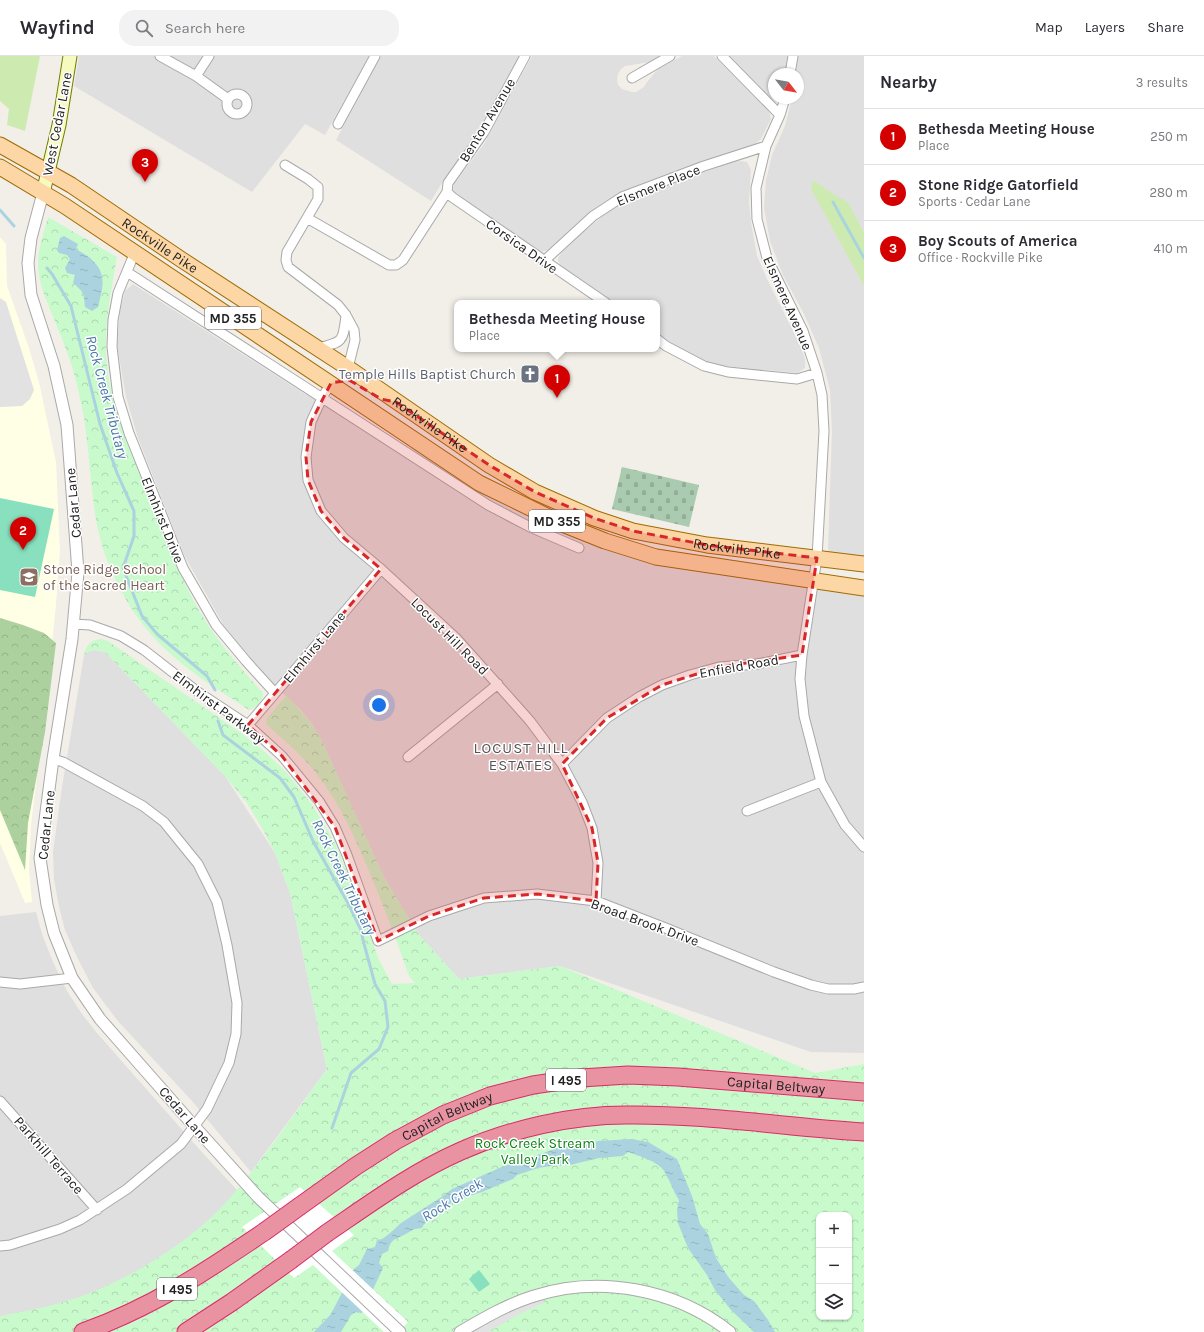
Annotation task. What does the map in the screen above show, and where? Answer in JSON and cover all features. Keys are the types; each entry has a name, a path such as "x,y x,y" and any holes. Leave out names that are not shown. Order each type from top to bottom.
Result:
{"highway":[{"name":"Capital Beltway","path":"83,1332 103,1325 167,1295 210,1269 356,1166 443,1115 490,1096 532,1085 580,1078 628,1075 678,1077 864,1092"},
{"path":"186,1332 232,1302 381,1196 422,1171 462,1151 502,1136 539,1125 584,1118 632,1115 675,1116 864,1132"}],"main road":[{"name":"West Cedar Lane","path":"43,193 59,125 70,56"},
{"name":"Rockville Pike","path":"0,145 72,185 182,260 348,368 489,465 535,492 594,518 633,531 707,545 864,564"},
{"name":"Rockville Pike","path":"0,167 65,206 135,252 479,483 565,526 605,541 656,557 864,588"},
{"path":"318,348 320,363 331,383 339,380 349,380 380,399 396,402"}],"street":[{"path":"160,56 196,76 228,99"},
{"path":"196,76 209,56"},
{"path":"338,124 375,56"},
{"name":"Benton Avenue","path":"307,218 389,265 396,266 403,260 447,188 484,132 525,56"},
{"path":"632,78 670,56"},
{"path":"722,56 780,115"},
{"path":"791,68 793,56"},
{"name":"Elsmere Avenue","path":"783,104 766,146 756,188 757,219 762,244 767,258 803,332 822,395 824,431 817,558 802,655"},
{"name":"Elsmere Place","path":"544,261 592,216 622,196 704,166 766,146"},
{"path":"284,165 308,179 318,187 318,199 286,252 288,267 338,305 346,315 354,330 355,340 348,368"},
{"name":"Corsica Drive","path":"447,188 452,197 602,300"},
{"name":"Cedar Lane","path":"43,193 31,238 28,264 31,295 54,366 67,425 78,572 72,639 53,759 40,858 47,905 54,933 72,978 100,1018 258,1197 396,1329"},
{"name":"Elmhirst Drive","path":"135,252 118,293 113,320 112,347 118,398 129,433 183,568 216,625 275,693"},
{"path":"127,272 488,505 530,528 579,548"},
{"path":"318,348 336,344 340,340 343,335 346,315"},
{"path":"660,341 704,366 728,372 797,379 816,373"},
{"name":"Locust Hill Road","path":"331,383 311,422 306,457 308,480 321,511 344,538 381,569 456,638 530,721 562,764 582,802 592,828 598,863 596,902"},
{"name":"Elmhirst Lane","path":"248,725 381,569"},
{"name":"Elmhirst Parkway","path":"73,624 90,625 121,636 144,650 198,692 248,725 282,756 319,802 335,827 347,855 378,941"},
{"path":"802,655 800,679 804,716 821,782 845,824 864,847"},
{"name":"Enfield Road","path":"562,764 607,718 639,697 662,685 719,667 757,664 802,655"},
{"path":"408,757 498,684"},
{"path":"0,1246 10,1245 60,1229 80,1220 127,1189 180,1144 207,1109 229,1063 236,1034 237,1003 228,945 217,902 198,864 164,822 143,806 63,762 53,759"},
{"path":"747,811 821,782"},
{"name":"Broad Brook Drive","path":"378,941 428,916 484,898 537,894 596,902 811,985 828,989 854,989 864,987"},
{"path":"0,982 20,984 72,978"},
{"name":"Parkhill Terrace","path":"0,1101 97,1210"},
{"path":"460,1332 498,1311 534,1296 561,1290 598,1286 633,1289 668,1299 699,1312 730,1332"}],"highlighted area":[{"path":"349,380 381,399 396,402 489,465 535,492 594,518 633,531 707,545 817,558 802,655 719,667 662,685 607,718 562,764 592,828 598,863 596,901 537,894 484,898 429,916 378,941 335,827 282,756 248,725 381,569 344,538 321,511 308,480 306,457 311,422 331,383"}],"shaded area":[{"path":"79,56 369,56 325,135 305,124 252,192 74,86"},
{"path":"381,56 520,56 477,133 443,181 431,201 336,140"},
{"path":"532,56 660,56 650,62 625,66 621,69 617,79 618,85 622,89 636,92 644,87 658,69 682,56 714,56 767,109 771,119 761,139 755,144 649,181 616,195 601,204 582,219 549,250 541,252 456,194 453,189 454,184 484,144"},
{"path":"730,56 788,56 786,68 768,68 768,95"},
{"path":"798,56 864,56 864,558 832,554 829,552 832,431 830,390 819,348 804,314 783,275 770,241 764,208 766,180 772,155 785,126 790,104 804,104 804,68 797,68"},
{"path":"732,162 747,162 751,170 749,201 757,256 800,345 805,359 805,368 797,373 726,366 702,361 660,336 660,300 609,300 564,269 558,261 561,253 575,239 604,215 618,206 648,193"},
{"name":"Stone Ridge School of the Sacred Heart","path":"0,237 6,244 7,286 29,348 39,382 56,462 60,551 48,685 31,825 29,870 32,902 25,903 0,843"},
{"path":"133,284 305,394 479,483 605,541 864,588 864,1053 811,1052 560,966 459,979 419,935 384,877 321,739 312,724 301,710 265,677 224,626 184,555 138,438 126,397 117,345 120,311 125,291"},
{"path":"0,298 6,302 34,390 30,399 22,406 0,407"},
{"path":"95,650 105,652 225,776 275,853 290,893 327,1069 251,1172 192,1101 117,1020 93,988 65,930 54,879 53,852 62,787 84,655 89,651"},
{"path":"36,912 42,934 53,962 67,991 82,1014 200,1150 249,1203 139,1277 0,1324 0,916"},
{"path":"543,1298 544,1303 523,1312 488,1332 472,1332 484,1323 519,1306"}],"green space":[{"path":"0,56 40,56 25,131 7,125 9,109 0,101"},
{"path":"813,180 848,202 864,233 864,286 811,189"},
{"path":"48,217 117,257 108,311 106,338 109,380 116,409 125,437 162,530 191,596 207,623 222,644 263,693 260,702 252,709 249,710 205,681 164,648 140,621 130,606 106,559 97,525 93,502 82,406 69,357 41,286 38,264 39,252"},
{"path":"622,467 699,485 689,527 612,509"},
{"path":"0,498 54,509 35,597 0,590"},
{"path":"0,618 44,633 56,643 45,732 28,823 25,870 0,810"},
{"name":"Rock Creek Stream Valley Park","path":"101,639 108,641 244,735 287,773 313,806 335,843 363,912 378,958 392,984 415,983 409,976 393,931 354,836 326,786 314,770 268,726 266,722 267,718 286,696 305,716 321,739 384,877 419,935 459,979 560,966 815,1073 864,1064 864,1332 0,1332 0,1316 77,1298 118,1281 158,1258 196,1230 228,1200 279,1136 327,1069 290,893 275,853 262,828 247,803 225,776 105,652 94,650 84,655 86,648 94,641"},
{"path":"479,1270 490,1284 479,1292 469,1279"}],"water":[{"path":"64,236 78,244 76,249 89,257 102,274 102,286 98,307 92,311 85,307 83,294 73,283 75,275 67,273 65,268 70,259 67,255 59,253 57,250 60,238"},
{"name":"Rock Creek","path":"632,1139 648,1142 677,1159 692,1196 700,1224 708,1234 716,1258 729,1278 744,1295 754,1301 775,1332 754,1332 731,1310 715,1290 707,1275 688,1248 678,1223 677,1210 679,1200 664,1171 653,1162 628,1152 623,1156 599,1158 570,1165 538,1168 517,1175 513,1179 482,1192 452,1202 442,1211 435,1212 422,1228 414,1230 393,1240 388,1251 382,1254 379,1263 383,1268 362,1313 356,1312 351,1315 341,1332 314,1332 331,1314 354,1269 359,1265 367,1249 375,1247 377,1240 382,1239 401,1223 452,1189 504,1166 564,1146 573,1147 598,1141"}],"pier":[{"path":"300,1187 354,1235 332,1251 408,1322 398,1332 384,1332 313,1265 294,1278 242,1227"}],"waterway":[{"path":"833,202 864,258"},
{"name":"Rock Creek Tributary","path":"0,210 14,226"},
{"name":"Rock Creek Tributary","path":"47,268 71,306 100,424 117,473 134,511 134,536 123,568 142,616 157,634 207,676 215,690"},
{"name":"Rock Creek Tributary","path":"218,721 223,735 280,778 294,797 313,841 349,905 361,930 375,984 385,1001 388,1027 379,1049 351,1073 332,1128"}],"place":[{"name":"Boy Scouts of America","path":"145,182"},
{"name":"Temple Hills Baptist Church","path":"530,374"},
{"name":"Bethesda Meeting House","path":"557,398"},
{"name":"Stone Ridge Gatorfield","path":"23,550"},
{"name":"Stone Ridge School of the Sacred Heart","path":"29,577"}],"district":[{"name":"LOCUST HILL ESTATES","path":"521,756"}]}
